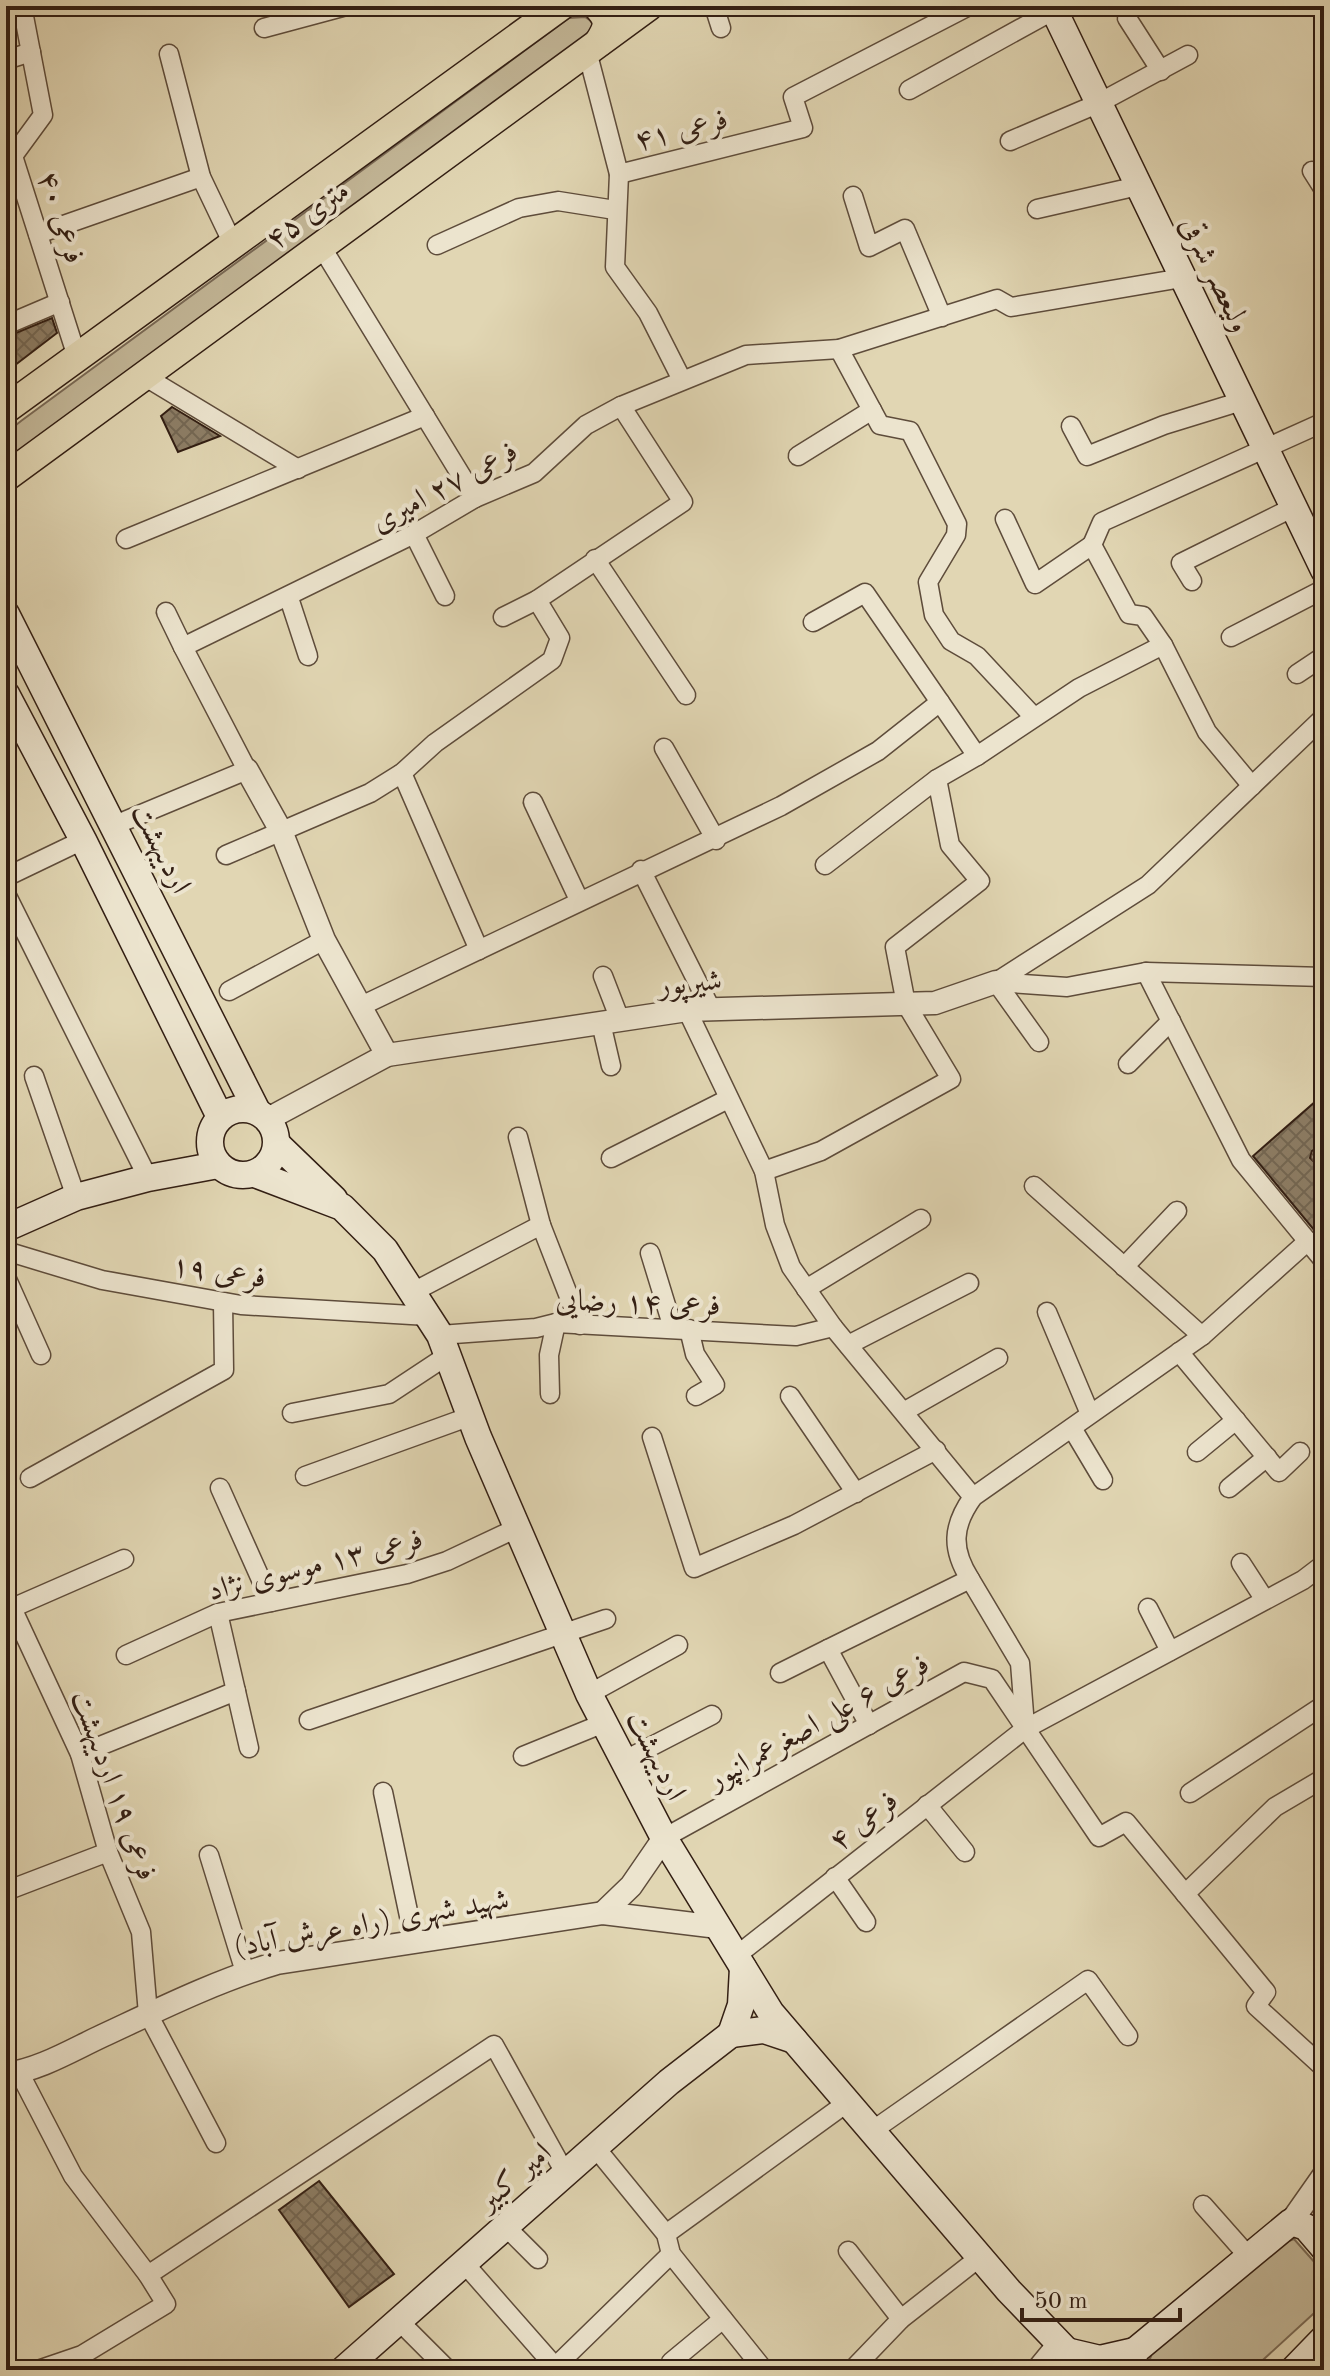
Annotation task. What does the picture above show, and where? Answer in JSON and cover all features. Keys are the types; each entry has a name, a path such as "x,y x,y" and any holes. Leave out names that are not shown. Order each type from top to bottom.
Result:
{"main road":[{"name":"۴۵ متری","path":"6,409 561,6"},
{"path":"593,47 608,27 607,17 597,6"},
{"name":"۴۵ متری","path":"6,477 649,6"},
{"name":"ولیعصر شرقی","path":"1053,8 1322,562"},
{"name":"اردیبهشت","path":"6,614 267,1125 385,1250 439,1335 517,1528 589,1694 664,1838 718,1927 771,2013 980,2257 1085,2370"},
{"path":"6,694 83,840 220,1117"},
{"path":"218,1165 209,1141 212,1128 220,1117 244,1108 267,1125 266,1167 255,1174"},
{"name":"اردیبهشت","path":"6,1228 76,1197 148,1178 218,1165 242,1176 255,1174 342,1207"},
{"path":"740,1962 741,2005 731,2034 764,2030 796,2041"},
{"name":"امیر کبیر","path":"343,2370 701,2054 731,2034"},
{"path":"1062,2346 1100,2359 1133,2360 1291,2222 1306,2227 1322,2242"},
{"path":"1293,2370 1324,2338"}],"street":[{"name":"فرعی ۴۰","path":"22,6 43,115 13,156 77,357"},
{"path":"264,28 346,6"},
{"path":"714,6 721,28"},
{"name":"فرعی ۴۱","path":"593,47 619,174 803,128 793,97 969,6"},
{"path":"909,90 1053,8"},
{"path":"1127,18 1161,71"},
{"path":"6,60 31,52"},
{"path":"169,54 201,177 233,244"},
{"path":"1010,141 1097,104 1188,55"},
{"path":"1312,171 1324,190"},
{"path":"619,174 615,210 615,267 648,313 682,380"},
{"path":"38,234 201,177"},
{"path":"1037,209 1138,186"},
{"path":"853,196 869,247 905,229 942,317"},
{"path":"437,245 519,208 558,201 615,210"},
{"path":"321,246 475,498"},
{"name":"فرعی ۲۷ امیری","path":"183,647 289,598 414,534 475,498 534,473 586,425 621,406 746,355 839,349 997,299 1011,307 1182,278"},
{"path":"6,325 60,302"},
{"path":"839,349 880,425 910,431 957,524 956,535 928,582 934,615 951,641 977,656 1033,716"},
{"path":"144,376 298,469"},
{"path":"1071,426 1087,456 1164,425 1242,401"},
{"path":"503,617 537,600 683,502 621,406"},
{"path":"798,456 872,410"},
{"path":"126,539 425,416"},
{"path":"1005,519 1035,584 1092,545 1102,522 1324,422"},
{"path":"1192,581 1181,563 1294,507"},
{"path":"414,534 445,596"},
{"path":"1092,545 1129,614 1143,616 1163,645 1207,732 1252,786"},
{"path":"595,559 686,695"},
{"path":"1231,637 1324,589"},
{"path":"813,622 865,593 977,756"},
{"path":"289,598 308,656"},
{"path":"226,855 370,793 402,773 435,743 552,660 560,638 537,600"},
{"path":"166,612 281,831 324,940 387,1055"},
{"path":"825,865 937,779 977,756 1033,716 1163,645"},
{"path":"1297,674 1324,656"},
{"path":"359,1007 641,870 716,840 878,751 940,702"},
{"path":"996,982 1148,885 1324,717"},
{"path":"664,748 716,840"},
{"path":"115,825 247,770"},
{"path":"402,773 479,950"},
{"path":"764,1171 821,1151 951,1079 906,1004 895,947 980,881 950,845 937,779"},
{"path":"533,802 579,900"},
{"path":"6,877 83,840"},
{"path":"641,870 711,1009"},
{"path":"6,894 148,1178"},
{"path":"229,991 324,940"},
{"path":"996,982 1067,987 1146,972 1324,977"},
{"path":"1146,972 1241,1160 1324,1261"},
{"path":"603,976 611,1021 611,1066"},
{"path":"996,982 1039,1042"},
{"name":"شیرپور","path":"267,1125 387,1055 687,1010 935,1003 996,982"},
{"path":"687,1010 764,1171 775,1225 791,1267 833,1327 973,1497"},
{"path":"1128,1064 1171,1021"},
{"path":"34,1076 76,1197"},
{"path":"611,1158 728,1099"},
{"path":"518,1137 541,1225 580,1325"},
{"path":"1034,1186 1202,1336"},
{"path":"1124,1267 1177,1211"},
{"path":"806,1289 921,1219"},
{"path":"413,1292 541,1225"},
{"path":"1025,1729 1020,1663 958,1560 955,1538 960,1516 973,1497 1202,1336 1308,1241"},
{"name":"فرعی ۱۹","path":"6,1251 102,1280 439,1335"},
{"path":"650,1253 681,1329 715,1385 696,1396"},
{"path":"6,1277 41,1355"},
{"path":"848,1345 969,1283"},
{"path":"30,1478 224,1370 223,1302"},
{"path":"1047,1312 1090,1414"},
{"path":"550,1394 549,1355 556,1323"},
{"name":"فرعی ۱۴ رضایی","path":"439,1335 536,1328 556,1323 796,1336 833,1327"},
{"path":"292,1413 389,1394 439,1335"},
{"path":"1179,1352 1279,1472 1300,1452"},
{"path":"905,1411 998,1358"},
{"path":"790,1396 856,1493"},
{"path":"305,1476 471,1416"},
{"path":"1197,1452 1236,1420"},
{"path":"1072,1428 1103,1480"},
{"path":"652,1437 694,1568 794,1525 936,1450"},
{"path":"1229,1488 1267,1457"},
{"path":"220,1488 271,1602"},
{"name":"فرعی ۱‍۳ موسوی نژاد","path":"126,1655 218,1613 407,1574 447,1561 517,1528"},
{"name":"فرعی ۱۹ اردیبهشت","path":"124,1559 12,1608 80,1754 108,1852 141,1932 148,2014"},
{"path":"1241,1563 1265,1600"},
{"name":"فرعی ۴","path":"740,1962 835,1877 1025,1729 1265,1600 1324,1564"},
{"path":"780,1673 970,1579"},
{"path":"1148,1608 1170,1651"},
{"path":"218,1613 249,1748"},
{"path":"309,1720 606,1619"},
{"path":"589,1694 678,1645"},
{"path":"828,1649 869,1725"},
{"name":"فرعی ۶ علی اصغرعمرانپور","path":"664,1838 964,1672 992,1679 1099,1837 1126,1822 1185,1894"},
{"path":"80,1754 236,1691"},
{"path":"1190,1793 1324,1705"},
{"path":"623,1761 712,1715"},
{"path":"523,1756 604,1723"},
{"path":"1324,1778 1275,1807 1185,1894 1266,1992 1256,2006 1324,2068"},
{"path":"383,1792 414,1940"},
{"path":"927,1805 965,1852"},
{"path":"603,1913 631,1886 664,1838"},
{"path":"6,1891 108,1852"},
{"path":"209,1855 245,1972"},
{"path":"835,1877 866,1922"},
{"name":"شهید شهری (راه عرش آباد)","path":"13,2073 245,1972 277,1963 603,1913 718,1927"},
{"path":"872,2131 1088,1980 1128,2036"},
{"path":"148,2014 216,2143"},
{"path":"148,2275 494,2045 565,2173"},
{"path":"13,2073 73,2176 148,2275 166,2304 82,2355 38,2370"},
{"path":"666,2234 848,2102"},
{"path":"595,2147 666,2234 671,2254 764,2370"},
{"path":"1291,2222 1324,2175"},
{"path":"1203,2205 1249,2257"},
{"path":"505,2226 538,2259"},
{"path":"848,2251 901,2319"},
{"path":"464,2263 556,2369 671,2254"},
{"path":"852,2370 901,2319 980,2257"},
{"path":"671,2362 723,2319"},
{"path":"399,2321 448,2370"},
{"path":"1035,2370 1062,2346"},
{"path":"6,2364 8,2370"}],"lane":[{"path":"1324,1151 1317,1157 1324,1164"}],"shaded area":[{"path":"585,17 594,23 590,39 6,461 6,433 21,421 569,18"},
{"path":"1294,2239 1324,2273 1324,2304 1252,2370 1151,2370 1148,2365 1152,2353 1281,2244"}],"building":[{"path":"52,318 57,333 6,372 6,337"},
{"path":"172,407 220,436 178,452 161,416"},
{"path":"1324,1094 1324,1144 1312,1151 1310,1158 1324,1171 1324,1242 1253,1156"},
{"path":"319,2181 394,2274 349,2307 279,2210"}]}
